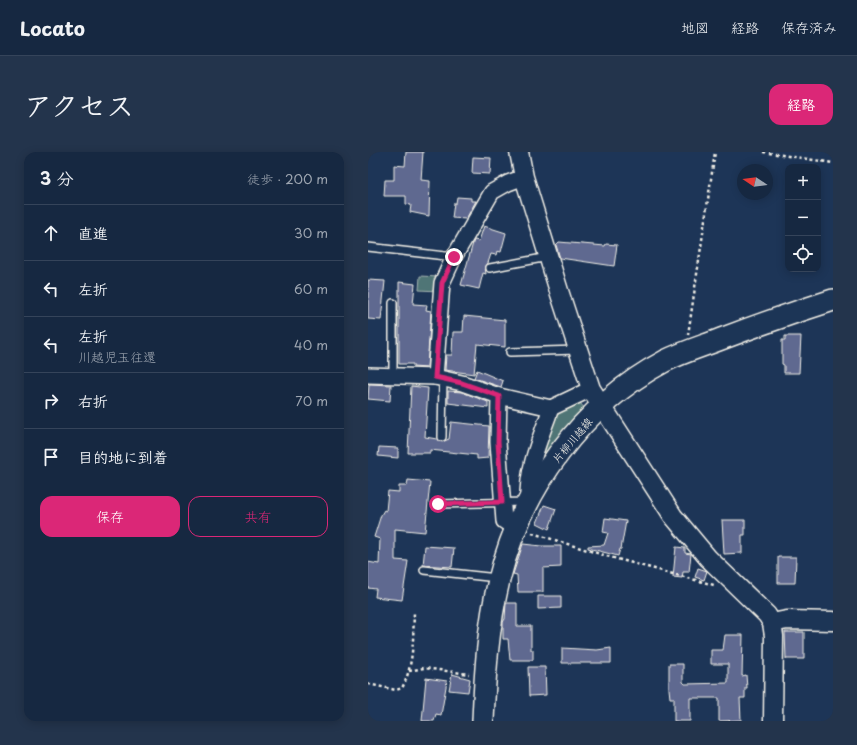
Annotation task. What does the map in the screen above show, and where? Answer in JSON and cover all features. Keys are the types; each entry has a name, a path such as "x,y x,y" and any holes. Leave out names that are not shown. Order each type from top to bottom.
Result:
{"main road":[{"name":"片柳川越線","path":"483,721 485,676 494,602 516,529 528,502 549,467 578,431 597,397 638,378 666,361 688,351 776,318 833,300"}],"street":[{"path":"519,152 524,177 548,257 578,350 597,397 673,516 708,558 767,615 772,623 774,636 773,721"},
{"path":"439,378 442,283 454,257 492,192 508,183 524,177"},
{"path":"368,375 439,378 462,383 499,396 551,408 597,397"},
{"path":"499,396 498,436 504,521 516,529"},
{"path":"528,502 528,485 532,463 551,408"},
{"path":"772,623 787,620 833,621"}],"lane":[{"path":"368,247 454,257"},
{"path":"490,268 548,257"},
{"path":"393,303 393,376"},
{"path":"510,352 578,350"},
{"path":"439,378 442,437"},
{"path":"438,504 528,502"},
{"path":"424,570 500,579"}],"path":[{"path":"688,351 689,327 715,152"},
{"path":"763,152 833,163"},
{"path":"516,529 610,557 742,591"},
{"path":"368,684 396,690 402,688 409,671 414,612"},
{"path":"409,671 424,668 485,676"}],"green space":[{"path":"420,276 439,277 438,291 419,290"},
{"path":"575,402 580,403 586,410 535,470 555,409"}],"building":[{"path":"406,152 423,152 421,180 430,181 429,216 410,212 411,205 406,204 406,196 384,196 385,180 394,180 394,165 405,166"},
{"path":"473,157 491,158 490,174 472,173"},
{"path":"457,197 471,198 471,201 476,201 466,219 452,218 454,203 456,203"},
{"path":"484,226 506,233 501,252 497,251 496,255 491,254 485,267 486,274 483,273 479,289 461,285 474,240 479,241"},
{"path":"559,242 605,246 606,244 617,245 614,266 560,258 556,245"},
{"path":"368,280 385,281 381,320 368,319"},
{"path":"399,282 415,284 413,304 427,305 426,310 431,311 427,368 413,367 413,364 399,364"},
{"path":"464,316 505,320 505,347 477,344 474,374 445,370 446,355 452,355 453,332 463,332"},
{"path":"785,336 801,336 799,373 784,373 784,365 782,364 782,340 785,340"},
{"path":"477,370 503,381 501,387 474,378"},
{"path":"369,384 391,385 390,401 368,399"},
{"path":"411,386 428,388 425,437 437,439 442,442 449,439 451,422 489,426 488,458 477,459 477,455 430,450 430,453 408,453"},
{"path":"448,391 462,392 488,402 488,408 448,403"},
{"path":"379,447 398,448 398,458 378,456"},
{"path":"408,480 430,482 425,532 395,529 395,560 408,561 402,600 375,597 376,589 368,588 368,562 379,564 380,539 374,537 381,515 384,510 386,511 388,491 399,492 399,486 407,486"},
{"path":"544,505 556,509 549,529 537,523"},
{"path":"605,518 626,521 621,549 618,556 588,548 588,546 604,545 608,533 603,532"},
{"path":"722,520 745,520 745,535 742,535 742,553 724,554"},
{"path":"523,544 561,546 561,567 543,568 543,592 518,592 517,575 513,574"},
{"path":"425,546 454,548 452,567 423,565"},
{"path":"676,547 685,548 685,553 691,554 689,572 683,572 682,578 673,577"},
{"path":"778,557 796,557 795,583 778,583"},
{"path":"698,568 707,571 704,580 695,577"},
{"path":"538,596 561,596 561,608 538,609"},
{"path":"506,603 517,603 517,626 531,626 531,650 533,650 533,660 510,660 508,639 503,639 503,622 505,619"},
{"path":"785,632 804,632 804,659 786,659"},
{"path":"725,635 743,635 742,676 746,675 747,688 745,688 745,698 740,698 741,720 719,721 719,698 690,698 690,721 674,721 674,698 670,698 669,689 669,664 683,664 683,682 685,684 728,683 728,664 711,664 711,650 723,650"},
{"path":"562,648 597,650 611,648 611,663 562,663"},
{"path":"528,667 545,667 546,695 529,696"},
{"path":"452,674 470,679 468,692 449,690"},
{"path":"426,678 447,681 441,715 436,714 434,721 422,721"}],"route":[{"path":"438,504 502,502 498,442 499,396 462,383 435,377 442,283 454,257"}]}
